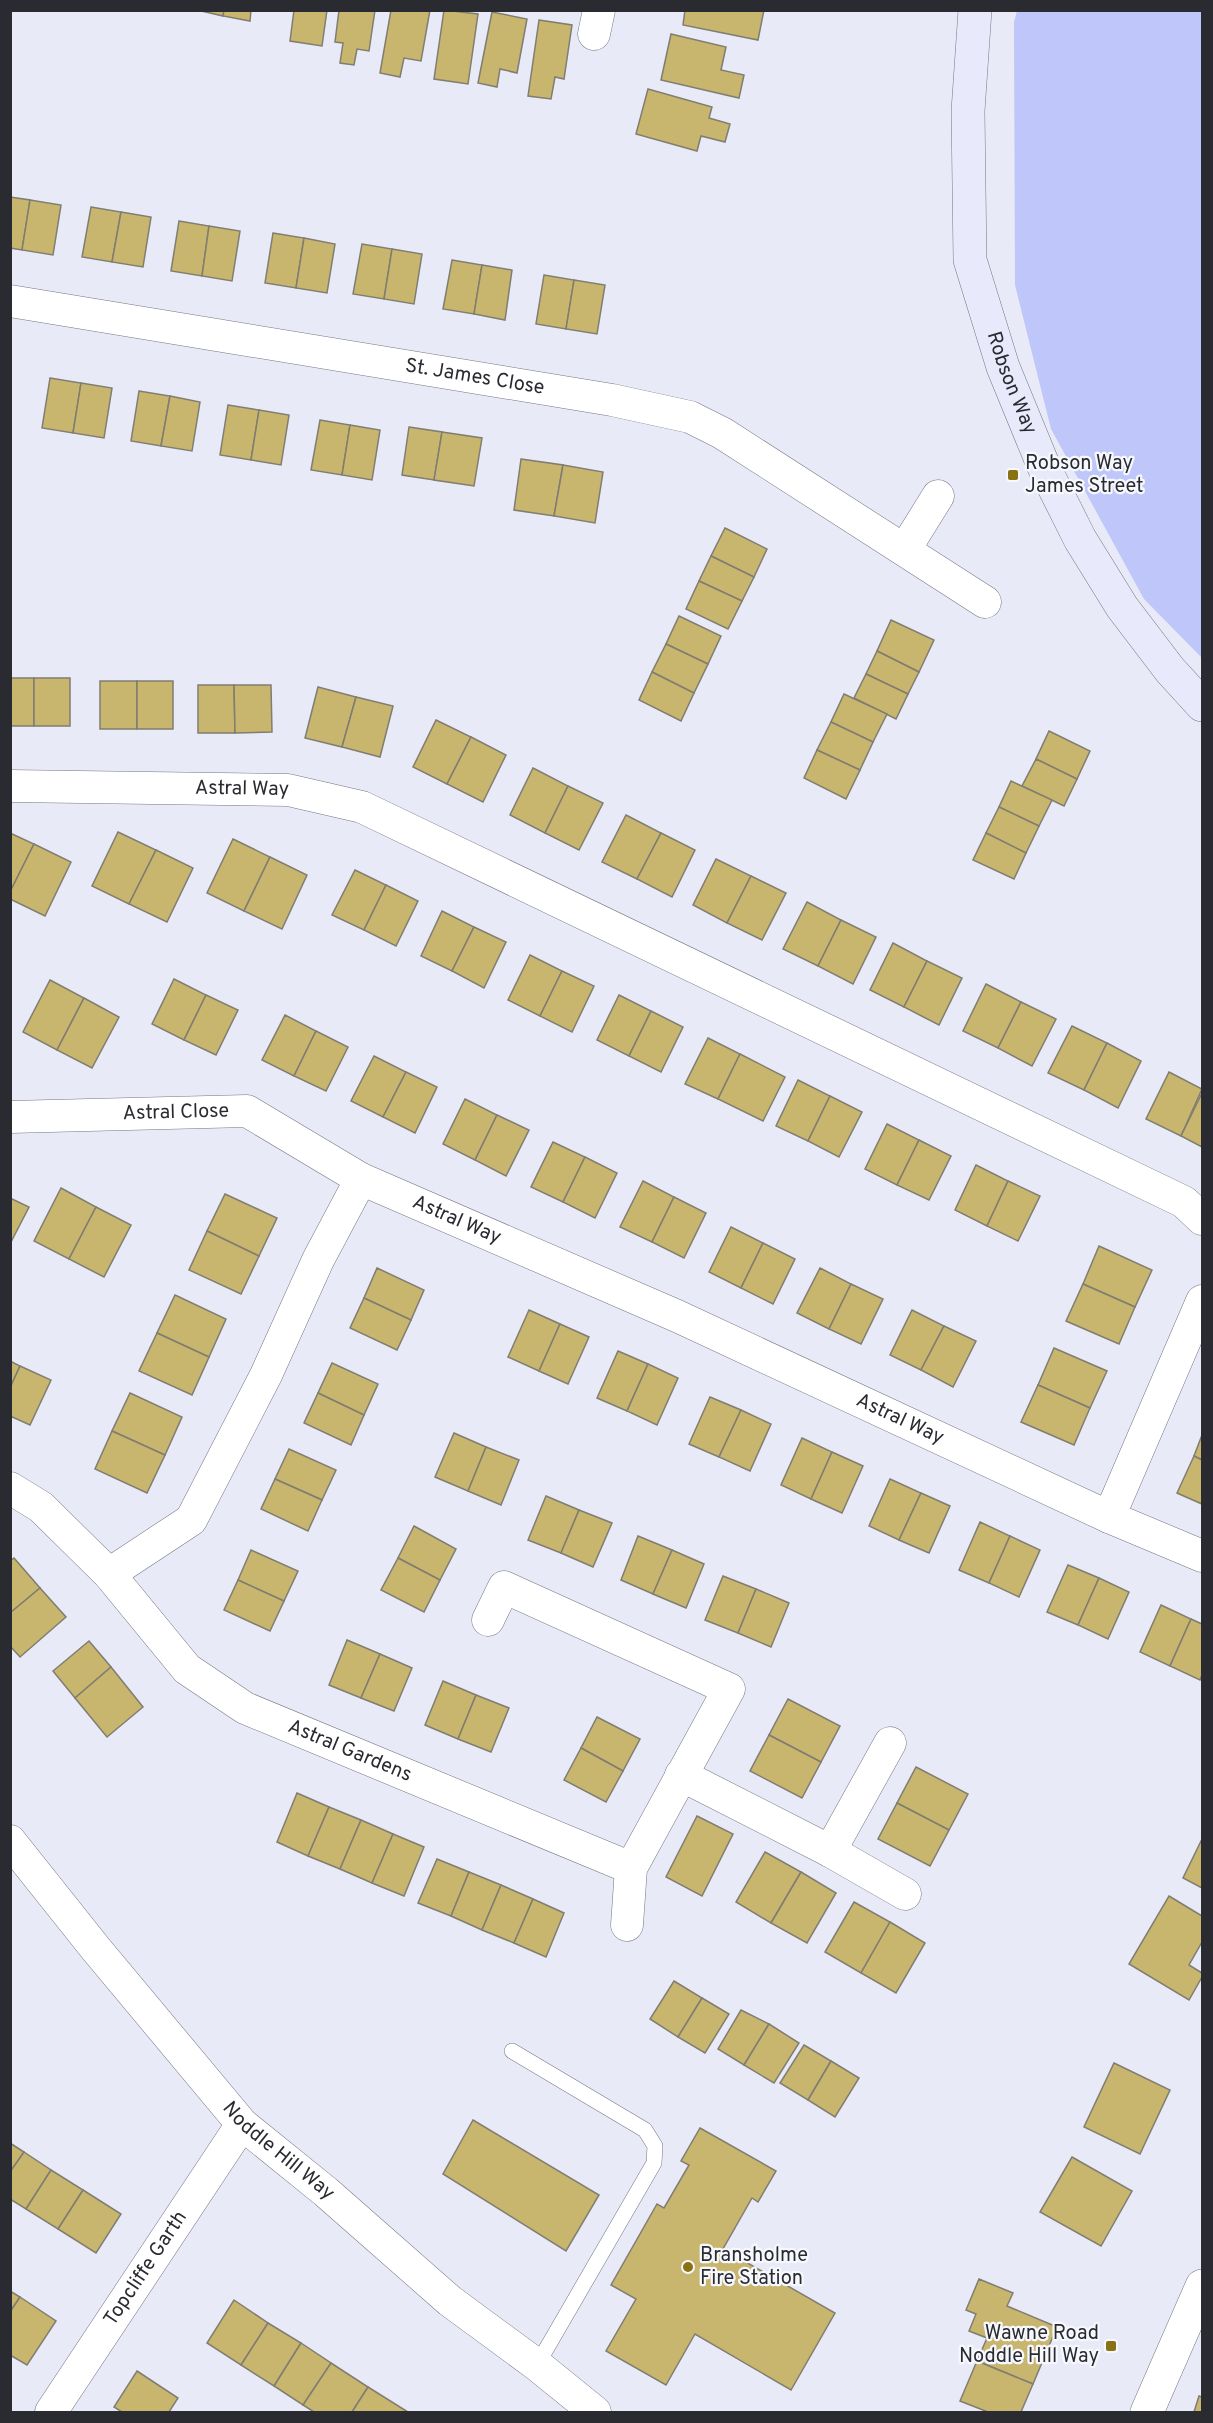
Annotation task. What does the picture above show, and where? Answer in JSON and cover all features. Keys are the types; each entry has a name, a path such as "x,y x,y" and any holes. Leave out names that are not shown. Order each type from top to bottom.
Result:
{"main road":[{"name":"Robson Way","path":"975,10 968,111 970,260 1003,367 1044,467 1080,539 1122,607 1170,670 1203,705"}],"street":[{"name":"St. James Close","path":"10,301 612,400 690,417 722,433 985,602"},
{"path":"905,549 938,496"},
{"name":"Astral Way","path":"10,786 288,790 362,807 1184,1203 1203,1219"},
{"name":"Astral Close","path":"10,1117 247,1111 360,1179"},
{"path":"10,1488 41,1507 109,1574 191,1520 266,1375 318,1260 360,1179"},
{"name":"Astral Way","path":"360,1179 677,1316 1109,1517 1203,1556"},
{"path":"1109,1517 1203,1301"},
{"name":"Astral Gardens","path":"109,1574 187,1669 245,1708 631,1868"},
{"path":"488,1620 504,1587 729,1689 631,1868 627,1925"},
{"path":"830,1851 890,1743"},
{"path":"681,1775 830,1851 905,1894"},
{"name":"Noddle Hill Way","path":"10,1841 96,1949 242,2124 326,2192 450,2301 537,2365 595,2412"},
{"name":"Topcliffe Garth","path":"51,2412 242,2124"},
{"path":"1148,2412 1203,2286"}],"lane":[{"path":"512,2051 645,2130 655,2146 654,2163 537,2365"}],"shaded area":[{"path":"1017,11 1202,11 1202,658 1144,599 1051,429 1015,285 1014,22"}],"building":[{"path":"197,10 224,10 223,16"},
{"path":"224,10 251,10 250,21 223,16"},
{"path":"294,10 327,10 322,46 290,41"},
{"path":"339,10 375,10 369,51 357,49 354,65 340,63 343,43 335,42"},
{"path":"391,10 430,10 421,61 404,58 400,77 380,73"},
{"path":"444,10 478,14 468,84 434,79"},
{"path":"685,10 764,10 758,40 683,25"},
{"path":"492,12 527,19 517,73 500,69 497,87 478,83"},
{"path":"539,20 572,25 564,79 555,77 551,99 528,96"},
{"path":"671,34 726,47 721,70 744,75 739,98 661,80"},
{"path":"648,89 712,107 709,118 730,124 725,142 701,136 697,151 636,134"},
{"path":"10,197 30,200 22,250 10,248"},
{"path":"30,200 61,205 53,255 22,250"},
{"path":"91,207 121,212 112,262 82,257"},
{"path":"121,212 151,217 143,267 112,262"},
{"path":"179,221 209,226 202,276 171,271"},
{"path":"209,226 240,231 232,281 202,276"},
{"path":"273,233 304,238 296,288 265,283"},
{"path":"304,238 335,244 327,293 296,288"},
{"path":"362,244 392,249 384,299 353,294"},
{"path":"392,249 422,254 414,304 384,299"},
{"path":"452,260 482,265 474,314 443,309"},
{"path":"482,265 512,270 505,320 474,314"},
{"path":"544,275 574,280 566,329 536,324"},
{"path":"574,280 605,285 597,334 566,329"},
{"path":"50,378 81,383 73,433 42,428"},
{"path":"81,383 112,388 104,438 73,433"},
{"path":"139,391 170,396 161,446 131,441"},
{"path":"170,396 200,402 192,451 161,446"},
{"path":"228,405 259,410 251,460 220,455"},
{"path":"259,410 289,415 281,465 251,460"},
{"path":"320,420 350,425 342,475 311,470"},
{"path":"350,425 380,430 372,480 342,475"},
{"path":"409,427 442,432 434,480 402,475"},
{"path":"442,432 482,438 474,486 434,480"},
{"path":"521,459 563,465 554,516 514,510"},
{"path":"563,465 603,472 595,523 554,516"},
{"path":"725,528 767,549 754,577 711,556"},
{"path":"711,556 754,577 742,601 699,581"},
{"path":"699,581 742,601 728,629 686,609"},
{"path":"679,616 721,636 708,664 666,644"},
{"path":"891,620 934,640 919,672 877,651"},
{"path":"666,644 708,664 694,693 652,672"},
{"path":"877,651 919,672 908,694 866,674"},
{"path":"652,672 694,693 681,721 639,700"},
{"path":"866,674 908,694 896,719 854,698"},
{"path":"10,678 34,678 34,726 10,726"},
{"path":"34,678 70,678 70,726 34,726"},
{"path":"100,681 137,681 137,729 100,729"},
{"path":"137,681 173,681 173,729 137,729"},
{"path":"198,685 234,685 235,733 198,733"},
{"path":"234,685 271,685 272,732 235,733"},
{"path":"318,687 356,697 342,747 305,738"},
{"path":"844,694 887,714 873,742 831,722"},
{"path":"356,697 393,706 380,757 342,747"},
{"path":"436,720 471,737 447,784 413,767"},
{"path":"831,722 873,742 860,770 817,750"},
{"path":"1049,731 1090,751 1077,779 1036,759"},
{"path":"471,737 506,755 483,802 447,784"},
{"path":"817,750 860,770 846,799 804,778"},
{"path":"1036,759 1077,779 1064,806 1022,786"},
{"path":"533,768 568,786 545,833 510,815"},
{"path":"1011,781 1052,800 1039,826 999,807"},
{"path":"568,786 603,803 579,850 545,833"},
{"path":"999,807 1039,826 1026,853 986,833"},
{"path":"626,815 661,833 637,879 602,862"},
{"path":"118,832 156,850 129,904 92,886"},
{"path":"10,833 34,844 10,892"},
{"path":"661,833 695,850 672,897 637,879"},
{"path":"986,833 1026,853 1014,879 973,860"},
{"path":"233,839 270,857 244,911 207,893"},
{"path":"34,844 71,862 45,916 10,899 10,892"},
{"path":"156,850 193,868 167,922 129,904"},
{"path":"270,857 307,875 282,929 244,911"},
{"path":"716,859 751,876 727,923 693,905"},
{"path":"355,870 386,885 364,930 332,915"},
{"path":"751,876 786,893 762,940 727,923"},
{"path":"386,885 418,901 396,946 364,930"},
{"path":"807,902 841,920 818,966 783,949"},
{"path":"442,911 474,927 452,971 421,956"},
{"path":"841,920 876,937 853,984 818,966"},
{"path":"474,927 506,942 484,988 452,971"},
{"path":"893,943 927,961 904,1007 870,990"},
{"path":"530,955 562,971 540,1016 508,1000"},
{"path":"927,961 962,978 939,1025 904,1007"},
{"path":"562,971 594,986 572,1032 540,1016"},
{"path":"174,979 206,995 184,1040 152,1024"},
{"path":"50,980 84,998 57,1050 23,1032"},
{"path":"986,984 1021,1002 998,1048 963,1031"},
{"path":"206,995 238,1010 216,1055 184,1040"},
{"path":"619,995 651,1011 629,1056 597,1040"},
{"path":"84,998 119,1017 92,1068 57,1050"},
{"path":"1021,1002 1056,1019 1032,1066 998,1048"},
{"path":"651,1011 683,1027 661,1072 629,1056"},
{"path":"285,1015 316,1031 294,1076 262,1060"},
{"path":"1072,1026 1107,1043 1084,1090 1048,1073"},
{"path":"316,1031 348,1047 326,1091 294,1076"},
{"path":"708,1038 740,1054 718,1099 685,1084"},
{"path":"1107,1043 1141,1061 1118,1108 1084,1090"},
{"path":"740,1054 785,1077 763,1121 718,1099"},
{"path":"374,1056 406,1072 383,1117 351,1101"},
{"path":"406,1072 437,1087 415,1133 383,1117"},
{"path":"1169,1072 1202,1089 1181,1136 1146,1119"},
{"path":"798,1080 830,1096 808,1141 776,1126"},
{"path":"1202,1093 1202,1147 1181,1136"},
{"path":"830,1096 862,1112 839,1157 808,1141"},
{"path":"465,1099 497,1115 475,1160 443,1144"},
{"path":"497,1115 529,1130 506,1176 475,1160"},
{"path":"887,1124 919,1140 897,1185 865,1169"},
{"path":"919,1140 951,1156 929,1200 897,1185"},
{"path":"553,1142 585,1157 563,1202 531,1187"},
{"path":"585,1157 617,1173 595,1218 563,1202"},
{"path":"976,1165 1008,1181 987,1226 955,1210"},
{"path":"643,1181 674,1197 652,1242 620,1227"},
{"path":"1008,1181 1040,1196 1018,1241 987,1226"},
{"path":"61,1188 96,1207 69,1259 34,1241"},
{"path":"225,1194 277,1218 259,1256 207,1231"},
{"path":"674,1197 706,1213 684,1258 652,1242"},
{"path":"10,1198 29,1207 10,1244"},
{"path":"96,1207 131,1225 104,1277 69,1259"},
{"path":"731,1227 763,1243 741,1288 709,1272"},
{"path":"207,1231 259,1256 241,1294 189,1270"},
{"path":"763,1243 795,1259 773,1304 741,1288"},
{"path":"1099,1246 1152,1270 1135,1307 1083,1284"},
{"path":"377,1268 424,1290 411,1320 364,1298"},
{"path":"820,1268 851,1284 829,1329 797,1313"},
{"path":"851,1284 883,1299 861,1344 829,1329"},
{"path":"1083,1284 1135,1307 1119,1344 1066,1321"},
{"path":"175,1295 226,1319 209,1357 157,1333"},
{"path":"364,1298 411,1320 397,1350 350,1328"},
{"path":"529,1310 560,1324 539,1371 508,1357"},
{"path":"912,1310 944,1326 921,1370 890,1355"},
{"path":"560,1324 589,1337 568,1384 539,1371"},
{"path":"944,1326 976,1341 953,1387 921,1370"},
{"path":"157,1333 209,1357 192,1395 139,1371"},
{"path":"1054,1348 1107,1371 1090,1408 1038,1385"},
{"path":"618,1351 648,1364 627,1411 597,1398"},
{"path":"10,1361 20,1366 10,1388"},
{"path":"332,1363 378,1384 364,1415 318,1393"},
{"path":"648,1364 678,1378 657,1425 627,1411"},
{"path":"20,1366 51,1380 30,1425 10,1416 10,1388"},
{"path":"1038,1385 1090,1408 1074,1445 1021,1422"},
{"path":"130,1393 182,1417 165,1455 112,1431"},
{"path":"318,1393 364,1415 351,1445 304,1423"},
{"path":"710,1397 741,1410 719,1457 689,1444"},
{"path":"741,1410 771,1424 750,1471 719,1457"},
{"path":"112,1431 165,1455 147,1493 95,1469"},
{"path":"454,1433 486,1447 468,1491 435,1477"},
{"path":"1202,1435 1202,1460 1194,1456"},
{"path":"802,1438 832,1452 811,1499 781,1485"},
{"path":"486,1447 519,1460 501,1505 468,1491"},
{"path":"289,1449 336,1470 322,1500 275,1479"},
{"path":"832,1452 863,1466 842,1513 811,1499"},
{"path":"1194,1456 1202,1460 1202,1504 1177,1493"},
{"path":"275,1479 322,1500 308,1531 261,1509"},
{"path":"890,1479 921,1493 899,1540 869,1526"},
{"path":"921,1493 950,1506 929,1553 899,1540"},
{"path":"546,1496 579,1510 561,1553 528,1540"},
{"path":"579,1510 612,1523 593,1567 561,1553"},
{"path":"980,1522 1010,1536 989,1583 959,1570"},
{"path":"414,1526 456,1549 440,1580 398,1558"},
{"path":"638,1536 672,1550 653,1594 621,1580"},
{"path":"1010,1536 1040,1550 1019,1597 989,1583"},
{"path":"251,1550 298,1571 284,1601 238,1580"},
{"path":"672,1550 704,1564 686,1608 653,1594"},
{"path":"14,1558 40,1588 10,1613 10,1561"},
{"path":"398,1558 440,1580 424,1612 381,1590"},
{"path":"1068,1565 1099,1578 1078,1625 1047,1612"},
{"path":"723,1576 756,1589 738,1633 705,1620"},
{"path":"1099,1578 1129,1592 1108,1639 1078,1625"},
{"path":"238,1580 284,1601 270,1631 224,1610"},
{"path":"40,1588 66,1617 20,1657 10,1646 10,1613"},
{"path":"756,1589 789,1603 771,1647 738,1633"},
{"path":"1161,1605 1191,1619 1170,1666 1140,1652"},
{"path":"1191,1619 1202,1624 1202,1675 1200,1680 1170,1666"},
{"path":"347,1640 380,1654 361,1698 329,1685"},
{"path":"89,1641 111,1667 75,1698 53,1671"},
{"path":"380,1654 412,1668 394,1711 361,1698"},
{"path":"111,1667 143,1707 107,1737 75,1698"},
{"path":"443,1681 476,1695 458,1739 425,1725"},
{"path":"476,1695 509,1708 491,1752 458,1739"},
{"path":"788,1699 840,1726 821,1762 769,1735"},
{"path":"597,1717 640,1739 623,1771 581,1748"},
{"path":"769,1735 821,1762 802,1798 750,1771"},
{"path":"581,1748 623,1771 606,1802 564,1780"},
{"path":"916,1767 968,1794 949,1830 897,1803"},
{"path":"297,1793 329,1807 308,1856 277,1842"},
{"path":"897,1803 949,1830 930,1866 878,1839"},
{"path":"329,1807 361,1820 340,1869 308,1856"},
{"path":"697,1816 733,1834 702,1896 666,1877"},
{"path":"361,1820 393,1834 372,1883 340,1869"},
{"path":"393,1834 424,1847 404,1896 372,1883"},
{"path":"1202,1839 1202,1888 1183,1878"},
{"path":"765,1852 801,1872 771,1923 736,1902"},
{"path":"437,1859 469,1872 451,1916 418,1903"},
{"path":"469,1872 501,1885 482,1930 451,1916"},
{"path":"801,1872 836,1893 807,1943 771,1923"},
{"path":"501,1885 533,1899 514,1943 482,1930"},
{"path":"1169,1896 1202,1916 1202,1942 1189,1965 1202,1973 1202,1977 1189,2000 1129,1964"},
{"path":"533,1899 564,1913 546,1957 514,1943"},
{"path":"854,1902 890,1922 861,1973 825,1952"},
{"path":"890,1922 925,1943 896,1993 861,1973"},
{"path":"674,1981 702,1998 678,2037 650,2019"},
{"path":"702,1998 729,2014 705,2053 678,2037"},
{"path":"741,2010 769,2024 744,2065 718,2049"},
{"path":"769,2024 799,2043 774,2083 744,2065"},
{"path":"804,2045 831,2061 808,2100 780,2083"},
{"path":"831,2061 859,2078 835,2117 808,2100"},
{"path":"1114,2063 1170,2090 1140,2154 1084,2127"},
{"path":"473,2120 599,2195 566,2251 443,2174"},
{"name":"Bransholme Fire Station","path":"700,2128 776,2171 758,2202 752,2198 723,2249 835,2313 791,2390 695,2334 666,2385 606,2351 636,2299 611,2285 657,2204 664,2208 689,2165 681,2161"},
{"path":"10,2143 24,2152 10,2172"},
{"path":"24,2152 51,2170 26,2209 10,2199 10,2172"},
{"path":"1072,2157 1132,2191 1101,2246 1040,2212"},
{"path":"51,2170 83,2190 58,2229 26,2209"},
{"path":"83,2190 121,2214 96,2253 58,2229"},
{"path":"979,2279 1013,2293 1007,2306 1057,2327 1033,2384 977,2361 987,2338 969,2331 976,2314 966,2310"},
{"path":"10,2291 20,2297 10,2312"},
{"path":"20,2297 56,2321 27,2365 10,2355 10,2312"},
{"path":"234,2300 268,2323 241,2365 207,2343"},
{"path":"268,2323 301,2343 274,2386 241,2365"},
{"path":"301,2343 331,2363 303,2405 274,2386"},
{"path":"977,2361 1033,2384 1021,2412 988,2412 960,2401"},
{"path":"331,2363 368,2387 352,2412 314,2412 303,2405"},
{"path":"137,2371 178,2398 169,2412 122,2412 114,2407"},
{"path":"368,2387 408,2412 352,2412"},
{"path":"1199,2396 1202,2397 1202,2412 1194,2412"}],"place":[{"name":"Robson Way James Street","path":"1013,475"},
{"name":"Bransholme Fire Station","path":"688,2267"},
{"name":"Wawne Road Noddle Hill Way","path":"1111,2346"}]}
